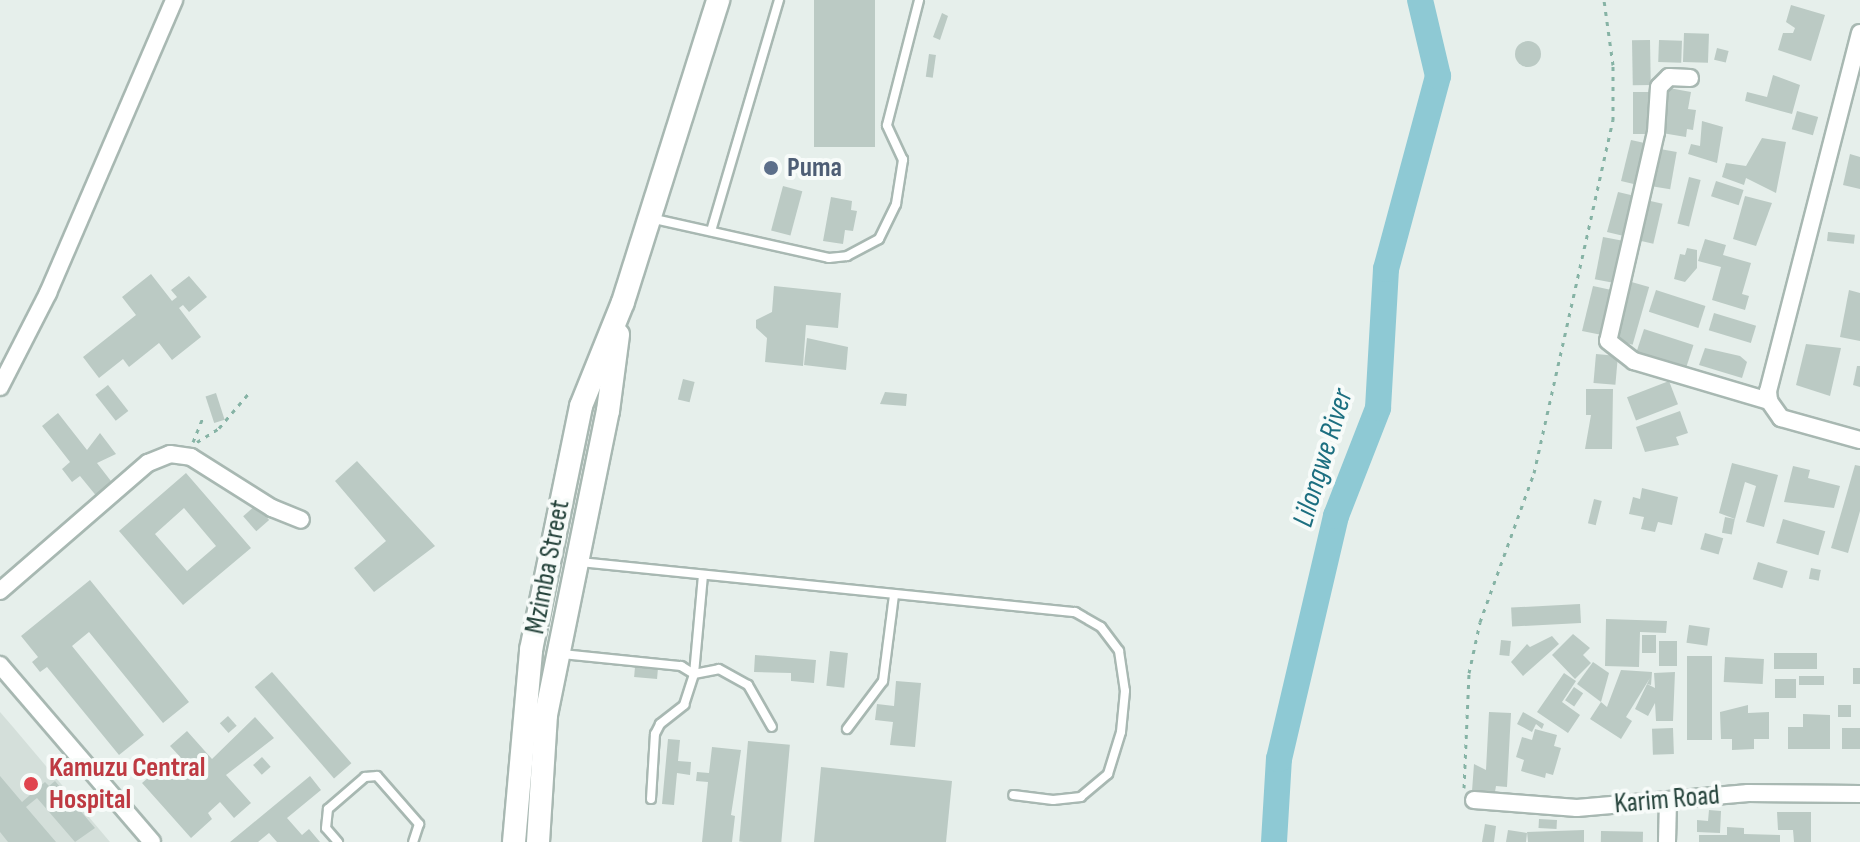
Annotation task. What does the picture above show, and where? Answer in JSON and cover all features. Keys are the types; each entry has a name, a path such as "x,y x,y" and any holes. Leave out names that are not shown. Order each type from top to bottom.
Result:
{"street":[{"path":"2,375 48,293 174,0"},
{"name":"Mzimba Street","path":"514,842 531,650 547,558 581,406 623,302 718,0"},
{"path":"1769,401 1860,33"},
{"path":"1690,78 1669,77 1659,87 1656,132 1608,341 1634,361 1769,401 1781,418 1860,440"},
{"name":"Mzimba Street","path":"538,842 546,715 608,411 623,302"},
{"path":"0,591 148,463 170,454 191,457 272,508 301,520"},
{"path":"0,665 152,842"},
{"name":"Karim Road","path":"1474,800 1577,808 1748,793 1860,794"},
{"path":"1667,842 1668,801"}],"lane":[{"path":"711,231 779,0"},
{"path":"650,218 829,258 847,256 879,239 896,204 903,160 887,125 919,0"},
{"path":"576,562 1075,612 1101,627 1119,651 1125,691 1108,774 1081,797 1013,795"},
{"path":"651,799 655,734 660,724 684,705 694,674 703,576"},
{"path":"847,729 883,681 894,595"},
{"path":"558,654 681,666 694,674 719,669 734,675 763,703 772,727"},
{"path":"338,842 326,828 328,809 365,777 377,776 419,824 413,842"}],"path":[{"path":"1474,800 1464,790 1469,673 1480,622 1534,473 1613,120 1613,65 1604,0"},
{"path":"203,417 192,446 219,428 249,393"}],"shaded area":[{"name":"Kamuzu Central Hospital","path":"0,712 13,727 110,842 0,842"}],"building":[{"path":"814,0 875,0 875,147 814,147"},
{"path":"1791,5 1825,15 1811,61 1778,50 1783,33 1793,33 1795,28 1786,22"},
{"path":"942,13 948,16 940,40 933,37"},
{"path":"1684,33 1709,34 1708,63 1683,62"},
{"path":"1632,40 1650,40 1651,85 1633,85"},
{"path":"1659,40 1682,41 1681,63 1658,62"},
{"path":"1528,41 1537,45 1541,54 1537,63 1528,67 1519,63 1515,54 1519,45"},
{"path":"1717,48 1729,51 1726,63 1714,60"},
{"path":"929,54 936,55 933,78 926,77"},
{"path":"1773,75 1800,85 1792,114 1745,101 1747,92 1767,97"},
{"path":"1669,88 1691,92 1688,109 1696,110 1693,130 1687,129 1686,137 1662,133"},
{"path":"1633,92 1651,92 1651,134 1633,134"},
{"path":"1797,111 1818,117 1813,135 1792,129"},
{"path":"1702,121 1723,127 1717,163 1688,154 1691,144 1700,146"},
{"path":"1762,138 1786,142 1776,193 1746,178 1744,185 1722,177 1726,163 1746,166"},
{"path":"1631,140 1649,144 1642,186 1621,181"},
{"path":"1660,149 1677,152 1670,189 1653,186"},
{"path":"1850,154 1860,157 1860,189 1843,185"},
{"path":"1689,177 1701,180 1689,226 1677,224"},
{"path":"1716,181 1744,190 1739,205 1711,196"},
{"path":"783,186 802,191 790,236 771,230"},
{"path":"1618,192 1635,196 1628,237 1607,232"},
{"path":"1745,196 1772,203 1756,246 1733,239"},
{"path":"831,197 852,201 851,210 857,211 853,231 845,230 843,244 823,241"},
{"path":"1646,200 1663,204 1653,244 1637,240"},
{"path":"1828,232 1855,235 1854,244 1827,241"},
{"path":"1603,237 1623,241 1614,283 1595,279"},
{"path":"1705,239 1726,245 1723,255 1751,263 1742,294 1749,296 1745,310 1712,300 1721,267 1698,261"},
{"path":"1687,248 1697,250 1697,268 1685,282 1674,279 1680,254 1685,255"},
{"path":"151,274 172,301 177,297 171,290 189,276 207,297 189,312 183,305 179,308 201,337 172,360 159,343 129,367 123,359 99,378 83,357 136,315 122,297"},
{"path":"1628,281 1649,287 1633,345 1611,339"},
{"path":"774,286 841,293 838,328 806,325 803,366 765,362 767,338 756,328 756,320 772,312"},
{"path":"1593,286 1616,291 1602,335 1582,331"},
{"path":"1656,290 1705,306 1698,328 1649,312"},
{"path":"1849,290 1860,293 1860,341 1840,337"},
{"path":"1714,313 1756,326 1751,343 1709,330"},
{"path":"1644,329 1693,345 1686,368 1637,352"},
{"path":"807,338 848,347 846,370 804,365"},
{"path":"1806,344 1841,348 1830,396 1796,385"},
{"path":"1705,348 1740,356 1747,362 1742,378 1699,365"},
{"path":"1596,354 1618,356 1615,385 1593,383"},
{"path":"1857,366 1860,366 1860,387 1853,385"},
{"path":"683,379 695,382 690,402 678,399"},
{"path":"1669,381 1678,404 1636,420 1627,397"},
{"path":"108,385 128,411 116,421 95,395"},
{"path":"1586,389 1613,389 1612,449 1585,449 1591,415 1586,415"},
{"path":"885,392 907,394 906,406 880,404"},
{"path":"216,393 225,420 214,423 206,396"},
{"path":"1680,411 1688,433 1676,437 1679,445 1645,452 1636,427"},
{"path":"58,413 87,450 100,433 116,454 97,463 114,485 98,498 80,476 72,482 62,469 70,462 42,426"},
{"path":"357,461 435,546 374,592 354,568 386,541 335,481"},
{"path":"1732,463 1778,475 1764,527 1746,522 1756,486 1745,482 1735,519 1719,513"},
{"path":"1855,465 1860,466 1860,511 1848,553 1831,548"},
{"path":"1793,466 1810,470 1808,478 1840,486 1834,508 1784,502"},
{"path":"186,473 251,548 183,605 119,531","holes":["184,508 216,546 187,571 155,534"]},
{"path":"1642,488 1678,497 1672,525 1658,522 1655,532 1641,529 1644,517 1629,514 1633,497 1640,499"},
{"path":"1594,499 1602,501 1596,525 1588,523"},
{"path":"256,505 269,520 256,531 243,516"},
{"path":"1725,517 1735,519 1732,535 1722,533"},
{"path":"1783,519 1825,531 1818,555 1776,543"},
{"path":"1705,533 1723,538 1719,555 1700,549"},
{"path":"1758,562 1788,571 1782,588 1753,579"},
{"path":"1811,568 1821,570 1819,581 1809,579"},
{"path":"90,580 189,702 163,723 89,632 72,646 144,735 119,755 47,667 40,672 32,662 38,657 21,636"},
{"path":"1580,604 1581,623 1512,627 1511,608"},
{"path":"1606,619 1667,621 1666,633 1640,632 1639,667 1605,666"},
{"path":"1689,625 1710,628 1707,646 1686,643"},
{"path":"1573,634 1590,648 1583,655 1591,663 1575,679 1552,655"},
{"path":"1642,635 1656,635 1656,653 1642,653"},
{"path":"1552,636 1559,644 1523,676 1511,662 1527,644 1530,647"},
{"path":"1501,640 1511,641 1509,656 1499,655"},
{"path":"1659,641 1677,641 1677,666 1659,666"},
{"path":"830,651 848,653 844,688 826,686"},
{"path":"1774,653 1817,653 1817,669 1774,669"},
{"path":"755,655 816,660 814,683 791,681 791,673 754,672"},
{"path":"1687,656 1712,656 1712,740 1687,740"},
{"path":"1725,657 1764,659 1763,684 1724,682"},
{"path":"1593,662 1609,673 1601,702 1577,684"},
{"path":"635,667 658,669 657,679 634,677"},
{"path":"1853,668 1860,668 1860,684 1853,684"},
{"path":"1621,670 1652,672 1651,685 1647,684 1650,678 1626,717 1632,721 1621,739 1590,719 1601,702 1607,707"},
{"path":"272,672 351,763 334,778 255,687"},
{"path":"1675,672 1673,721 1656,721 1655,703 1648,716 1635,709 1647,684 1655,688 1654,673"},
{"path":"1564,673 1576,681 1562,702 1580,715 1568,733 1537,712"},
{"path":"1799,676 1824,676 1824,685 1799,685"},
{"path":"1775,679 1796,679 1796,698 1775,698"},
{"path":"896,681 921,683 915,747 890,745 893,722 875,720 877,704 894,706"},
{"path":"1574,687 1583,693 1574,706 1565,700"},
{"path":"1748,705 1748,713 1769,712 1769,739 1754,739 1754,749 1732,750 1732,739 1721,739 1720,712"},
{"path":"1838,705 1851,705 1851,717 1838,717"},
{"path":"1489,712 1511,713 1507,787 1496,786 1495,792 1472,791 1474,764 1486,770"},
{"path":"1523,712 1544,724 1542,729 1536,724 1532,732 1517,724"},
{"path":"1803,714 1830,715 1830,749 1788,749 1788,727 1803,727"},
{"path":"228,716 237,726 229,733 220,723"},
{"path":"255,717 274,738 226,775 251,803 234,818 220,802 208,813 212,819 191,838 142,783 164,764 170,770 182,759 170,746 187,731 212,759"},
{"path":"1673,728 1674,754 1653,755 1652,729"},
{"path":"1842,728 1860,728 1860,749 1842,749"},
{"path":"1535,729 1557,735 1554,746 1561,748 1553,775 1546,773 1545,778 1521,771 1524,760 1516,757 1522,737 1532,740"},
{"path":"668,739 680,740 678,761 691,762 690,775 677,773 674,805 662,804"},
{"path":"748,741 790,745 781,842 739,842"},
{"path":"712,747 741,750 731,815 735,816 732,842 702,842 708,782 696,781 697,772 709,773"},
{"path":"262,757 271,767 262,775 253,765"},
{"path":"821,767 952,781 946,842 814,842"},
{"path":"0,776 22,802 45,782 49,786 55,781 95,828 75,842 37,798 26,807 56,842 8,842 0,832"},
{"path":"310,776 321,790 287,818 302,835 309,829 320,842 277,842 269,833 258,842 230,842"},
{"path":"1709,810 1721,811 1720,833 1697,832 1697,820 1708,821"},
{"path":"1777,812 1811,812 1811,842 1794,842 1793,830 1778,830"},
{"path":"1539,819 1557,820 1557,829 1539,828"},
{"path":"1485,824 1496,826 1494,842 1482,842"},
{"path":"1727,827 1744,828 1744,834 1780,835 1780,842 1699,842 1699,835 1727,835"},
{"path":"1508,830 1527,833 1526,842 1506,842"},
{"path":"1584,830 1584,842 1528,842 1527,832"},
{"path":"1601,831 1643,832 1643,842 1601,842"}],"waterway":[{"name":"Lilongwe River","path":"1274,842 1279,759 1336,516 1378,408 1386,269 1438,76 1420,0"}],"place":[{"name":"Puma","path":"771,168"},
{"name":"Kamuzu Central Hospital","path":"31,784"}]}
